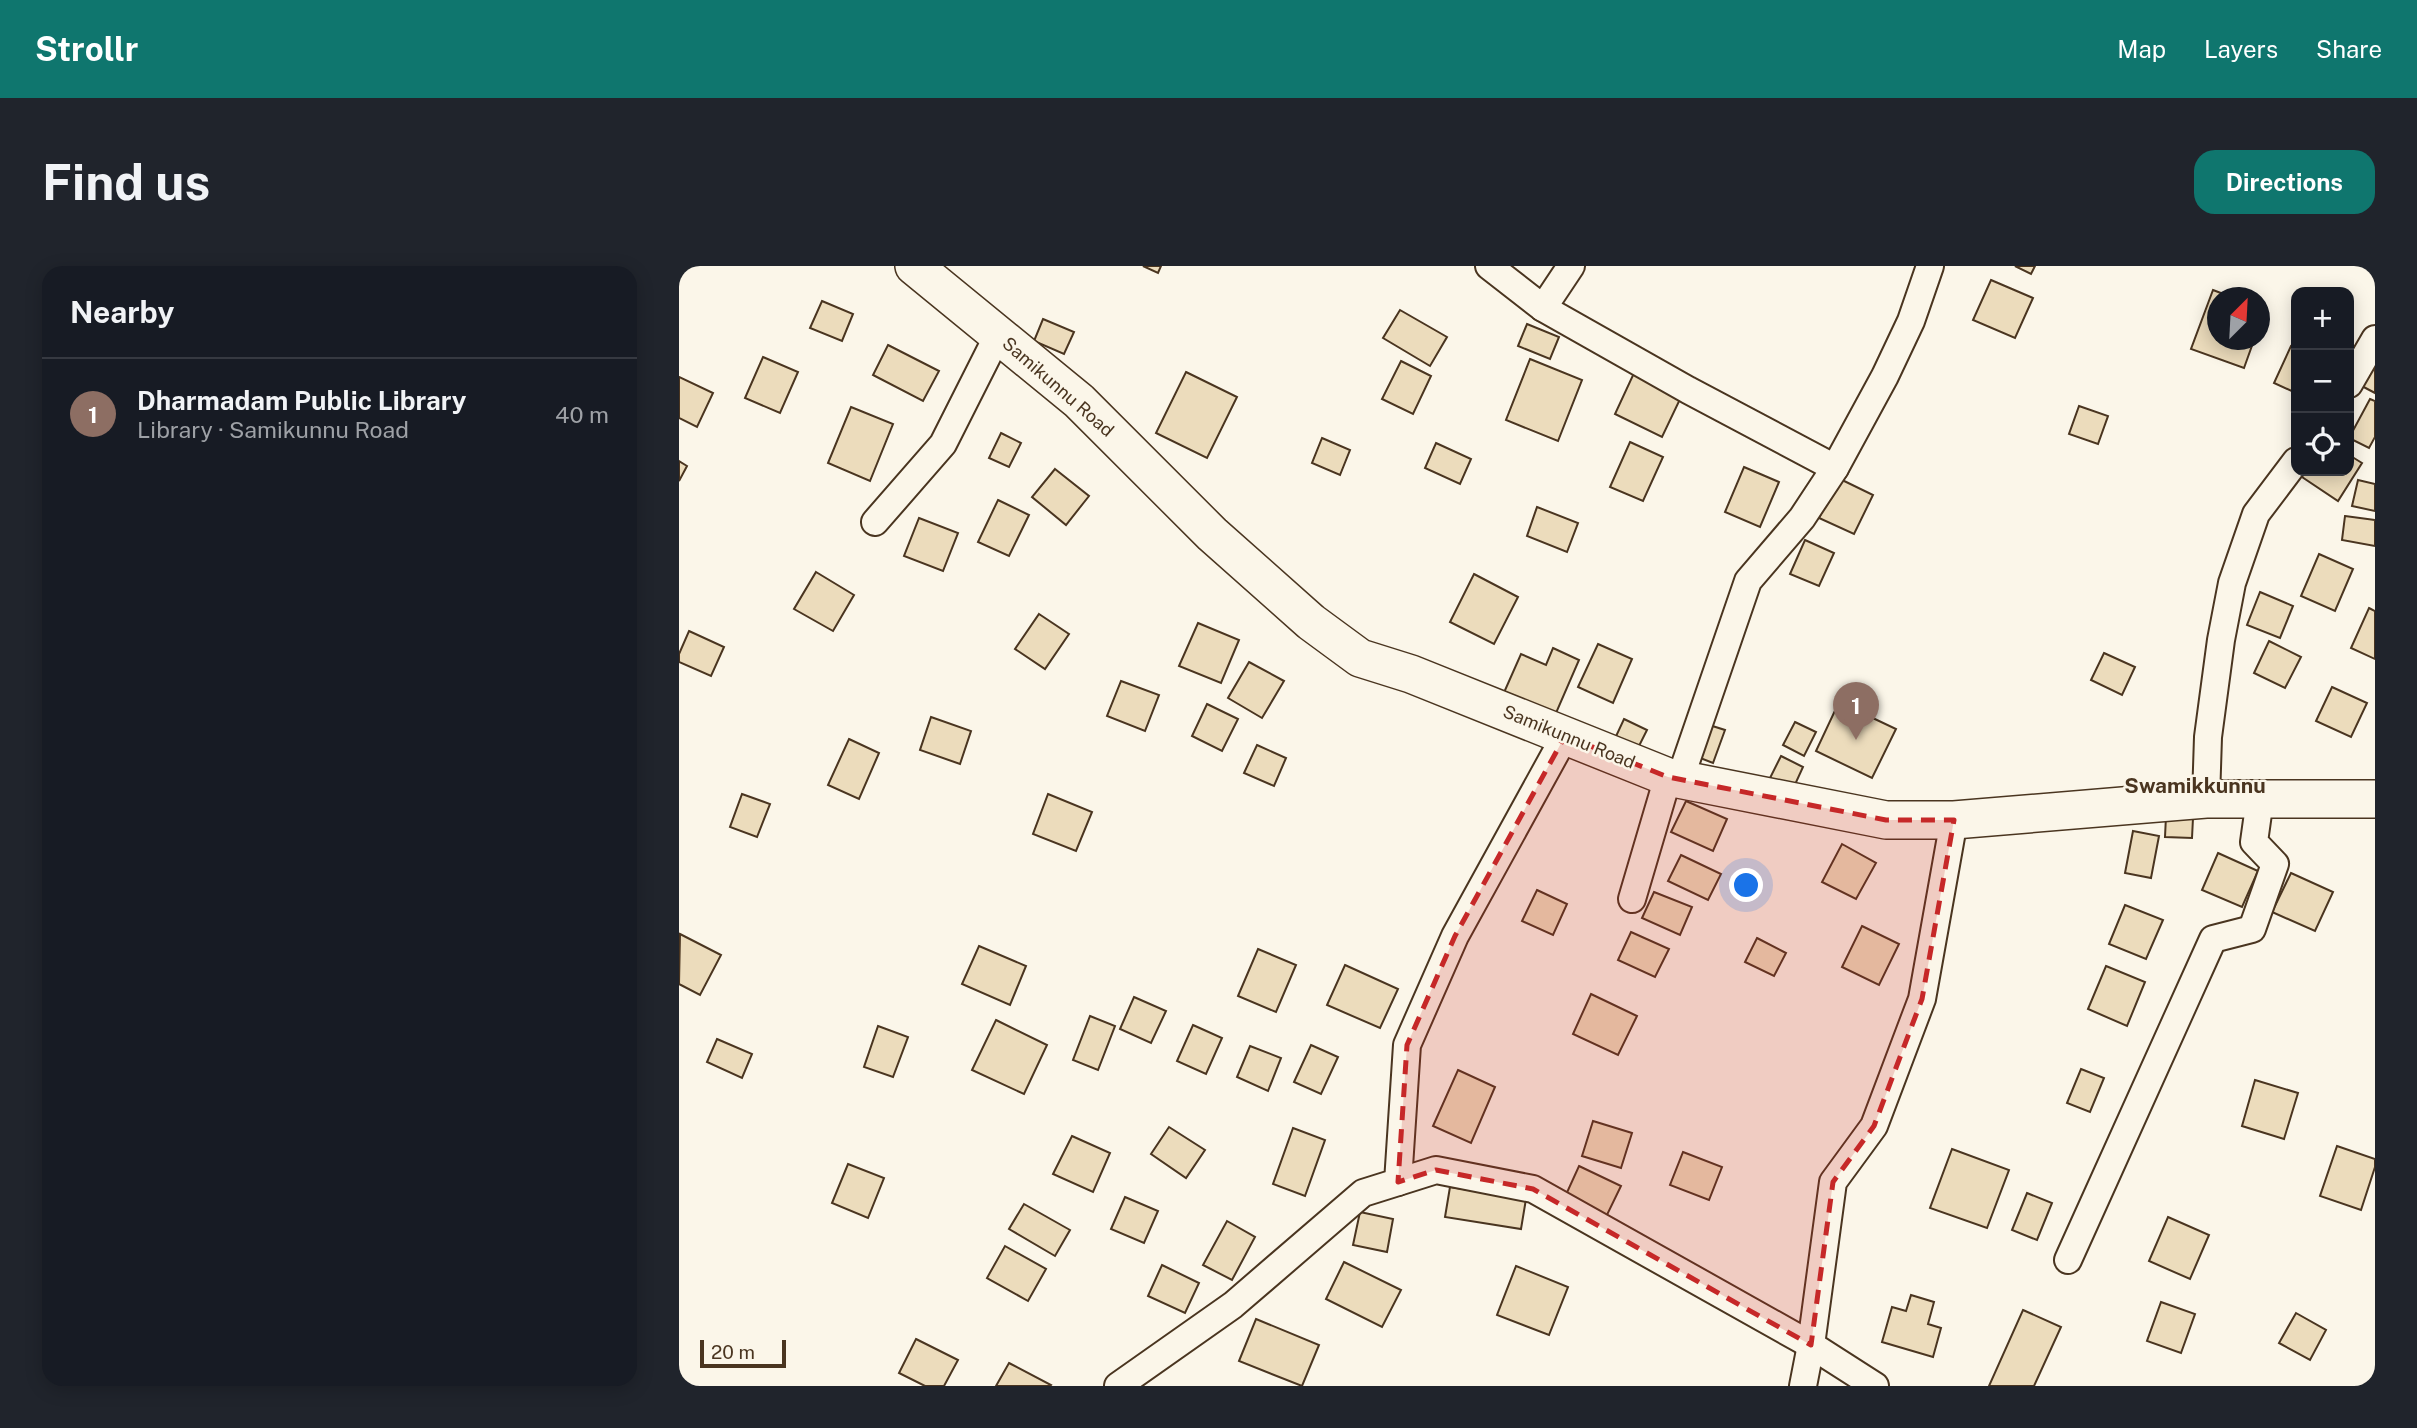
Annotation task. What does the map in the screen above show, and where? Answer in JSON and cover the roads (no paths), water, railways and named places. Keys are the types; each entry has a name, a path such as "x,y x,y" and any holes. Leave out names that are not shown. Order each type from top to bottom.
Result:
{"main road":[{"name":"Samikunnu Road","path":"914,266 1079,401 1222,542 1311,622 1360,658 1412,674 1674,778 1887,820 1955,820 2206,799 2375,799"}],"street":[{"path":"1489,266 1543,308 1688,390 1835,468"},
{"path":"1543,308 1571,266"},
{"path":"1632,899 1748,581 1802,518 1835,468 1885,376 1911,321 1930,266"},
{"path":"875,522 943,444 998,335"},
{"path":"2354,375 2375,339"},
{"path":"2206,799 2208,737 2232,583 2256,514 2291,468"},
{"path":"1398,1182 1407,1045 1455,936 1565,736"},
{"path":"2068,1260 2213,939 2252,929 2275,864 2254,842 2260,799"},
{"path":"1803,1386 1833,1182 1874,1126 1922,999 1955,820"},
{"path":"1118,1386 1233,1306 1363,1193 1436,1170 1533,1189 1811,1345 1875,1386"}],"place":[{"name":"Dharmadam Public Library","path":"1856,740"}],"district":[{"name":"Swamikkunnu","path":"2195,786"}]}
